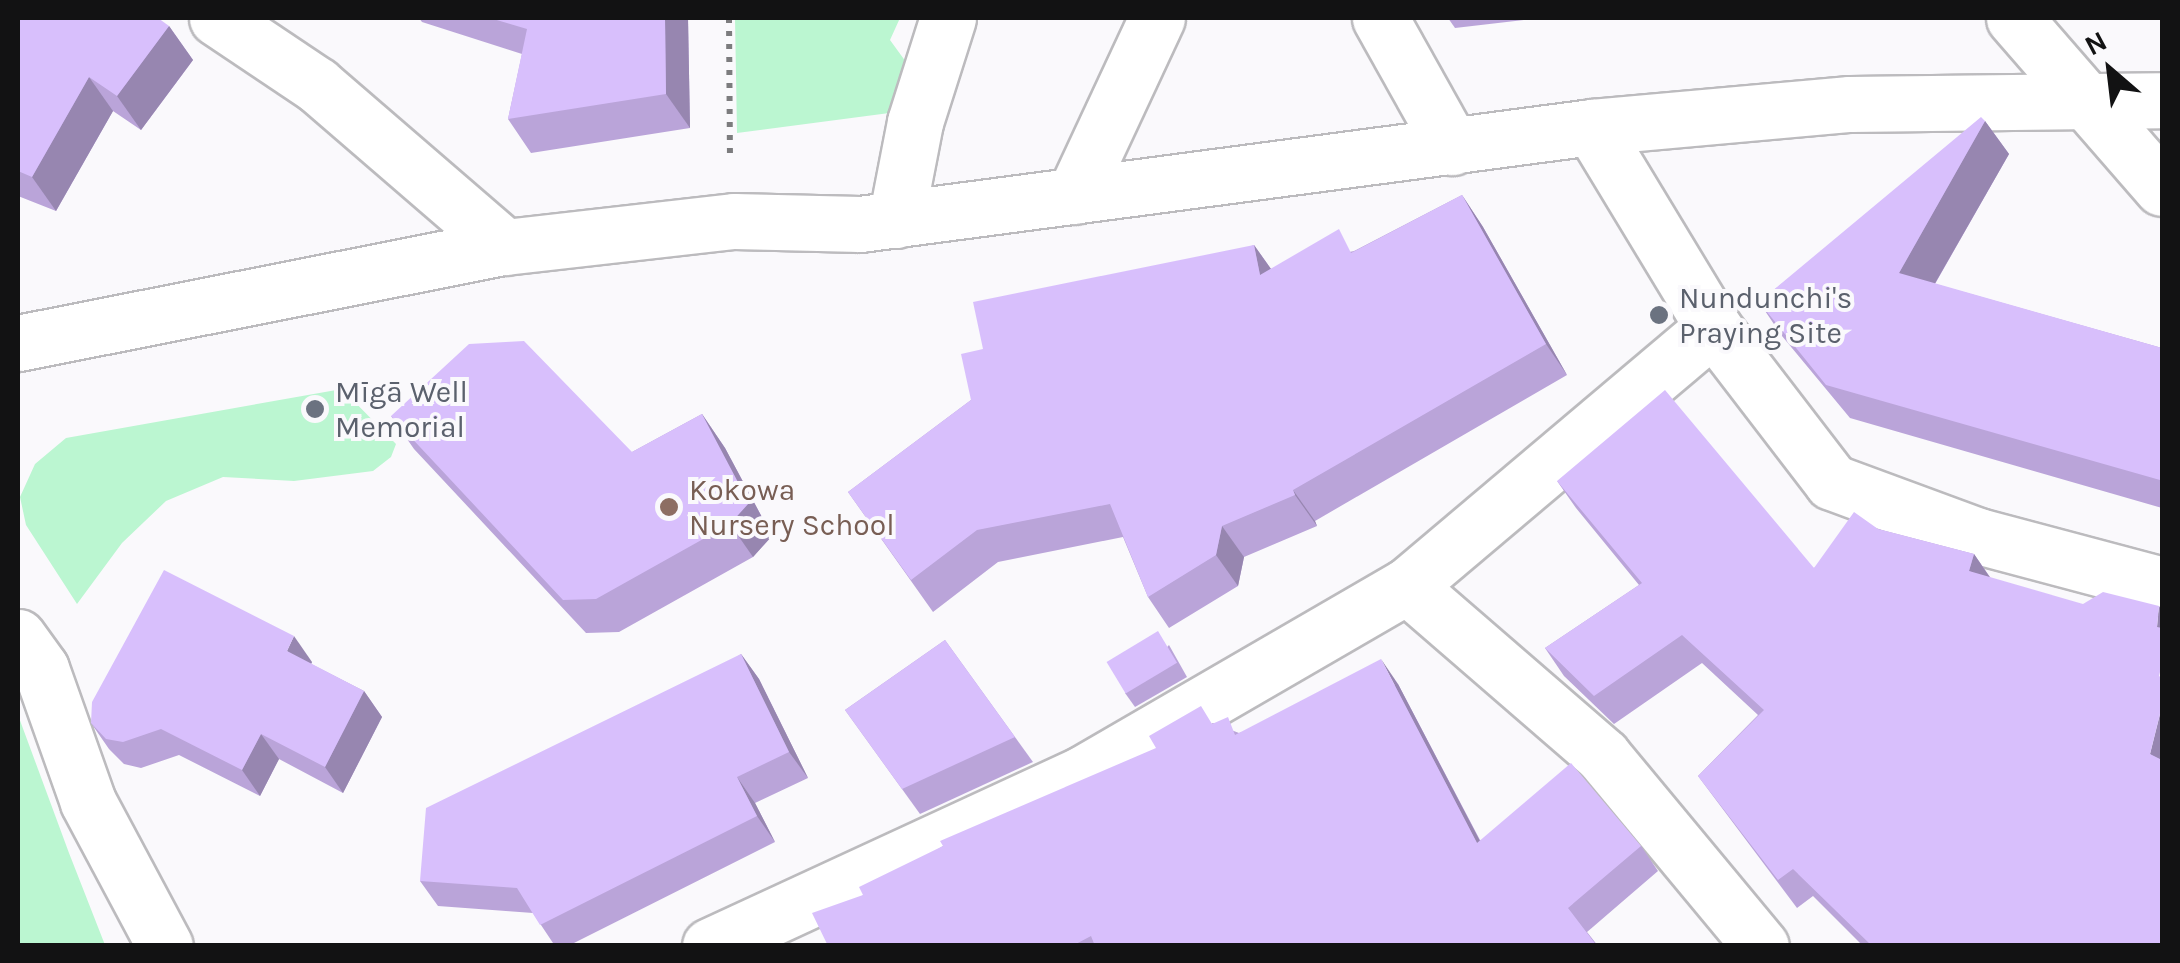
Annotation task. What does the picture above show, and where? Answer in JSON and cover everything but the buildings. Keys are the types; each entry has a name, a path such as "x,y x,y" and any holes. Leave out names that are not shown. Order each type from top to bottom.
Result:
{"street":[{"path":"217,18 317,85 506,247"},
{"path":"896,220 915,122 948,18"},
{"path":"1074,196 1157,18"},
{"path":"1380,18 1452,146"},
{"path":"2014,18 2076,96 2162,188"},
{"path":"18,343 506,247 734,221 896,220 1592,127 1850,104 2076,96 2162,100"},
{"path":"1592,127 1713,326 1832,482 1978,536 2162,585"},
{"path":"710,946 1084,773 1407,586 1713,326"},
{"path":"1407,586 1603,756 1733,935"},
{"path":"18,638 41,669 88,802 165,946"}],"path":[{"path":"729,18 734,221"}],"green space":[{"path":"735,18 900,18 890,40 906,62 897,112 737,133"},
{"path":"342,389 396,444 391,457 373,471 294,481 223,477 166,501 122,543 77,604 26,525 20,497 35,464 66,438"},
{"path":"18,715 69,853 105,945 18,945"}],"place":[{"name":"Nundunchi's Praying Site","path":"1659,315"},
{"name":"Mīgā Well Memorial","path":"315,409"},
{"name":"Kokowa Nursery School","path":"669,507"}]}
